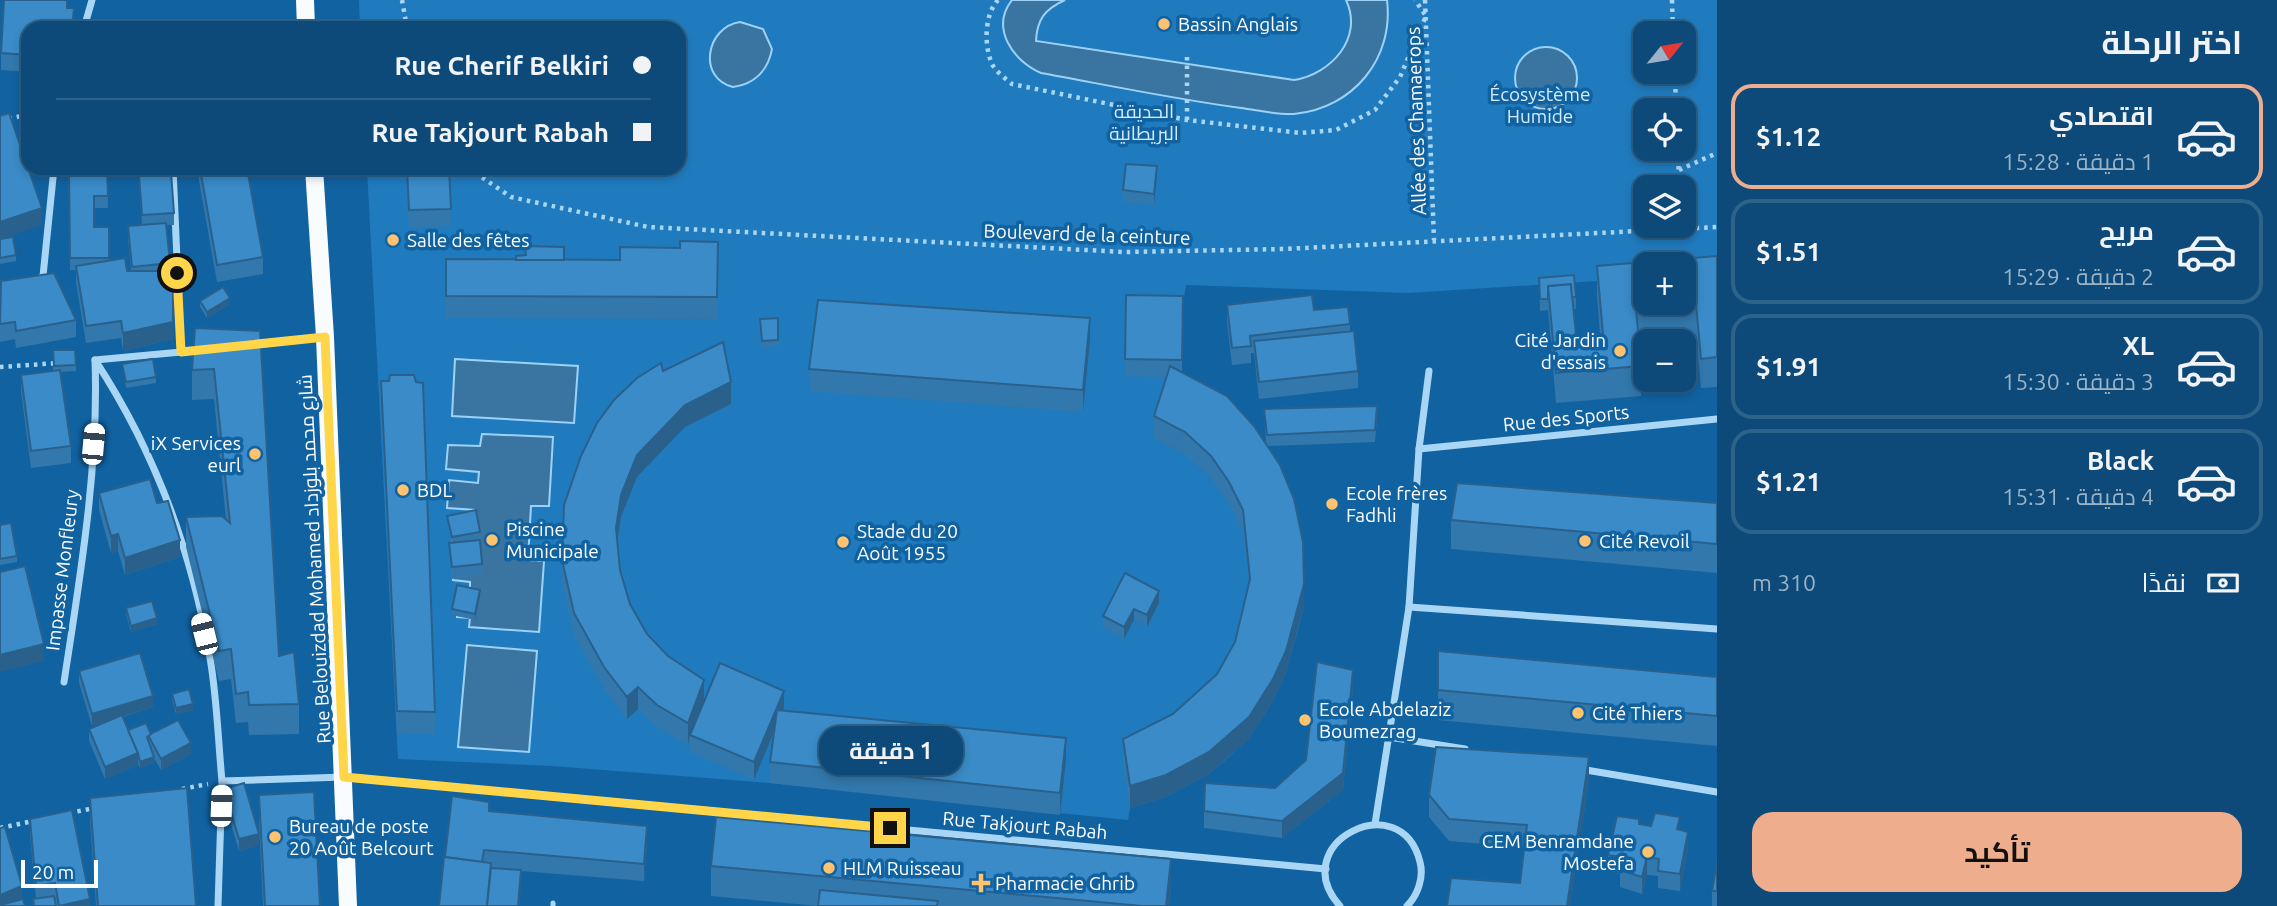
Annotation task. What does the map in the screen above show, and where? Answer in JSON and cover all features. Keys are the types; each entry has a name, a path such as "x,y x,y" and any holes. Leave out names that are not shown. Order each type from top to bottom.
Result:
{"main road":[{"path":"305,0 306,21"},
{"name":"Rue Belouizdad Mohamed شارع محمد بلوزداد","path":"314,175 325,337 348,906"}],"street":[{"path":"86,21 92,0"},
{"path":"28,284 43,276 53,175"},
{"path":"173,175 181,352"},
{"path":"246,345 325,337"},
{"path":"207,350 95,360 122,401 174,513 210,658 222,781 219,906"},
{"name":"Impasse Monfleury","path":"64,682 82,564 97,396 95,360"},
{"path":"1375,824 1409,607 1419,449 1429,371"},
{"name":"Rue des Sports","path":"1419,449 1717,419"},
{"path":"1409,607 1717,629"},
{"path":"1389,737 1471,751"},
{"path":"1567,767 1717,792"},
{"name":"Rue Takjourt Rabah","path":"222,781 344,777 1326,869"},
{"path":"1340,906 1327,885 1327,859 1339,838 1352,829 1375,824 1401,833 1413,845 1420,860 1419,887 1407,906"}],"path":[{"path":"402,0 406,21"},
{"path":"998,0 991,6 986,34 992,65 1012,84 1187,120 1301,133 1336,131 1375,110 1401,77 1426,16 1415,0"},
{"name":"Allée des Chamaerops","path":"1425,0 1434,241"},
{"path":"1672,0 1673,21"},
{"path":"1187,54 1187,120"},
{"path":"0,120 21,116"},
{"path":"1679,170 1717,153"},
{"path":"1679,161 1679,175"},
{"name":"Boulevard de la ceinture","path":"479,175 512,197 648,227 1124,252 1283,249 1633,230"},
{"name":"Boulevard de la ceinture","path":"1696,227 1717,227"},
{"path":"0,367 95,360"},
{"path":"170,792 222,781"},
{"path":"65,814 105,806"},
{"path":"0,828 39,820"}],"green space":[{"path":"359,0 1717,0 1717,273 1696,267 1696,252 1633,252 1633,279 1408,293 1186,285 1170,388 1304,606 1282,679 1267,709 1249,736 1227,758 1200,778 1168,795 1130,808 1128,820 770,783 552,766 398,759 367,175 686,175 686,21 360,21"}],"shaded area":[{"path":"1012,0 1065,0 1043,16 1036,41 1294,80 1320,70 1341,52 1351,28 1346,0 1387,0 1387,21 1384,41 1376,60 1352,91 1316,110 1281,114 1041,73 1031,68 1014,52 1004,32 1003,22"},
{"path":"740,22 763,29 772,49 759,75 748,83 733,87 714,74 710,53 713,42 720,33 728,26"},
{"path":"1546,47 1558,49 1568,56 1575,66 1575,90 1568,100 1558,107 1546,109 1534,107 1524,100 1517,90 1515,78 1517,66 1524,56 1534,49"},
{"path":"455,359 578,366 574,423 452,416"},
{"path":"482,434 553,437 549,506 531,506 528,560 544,561 539,632 469,627 470,618 457,617 458,596 470,596 470,582 453,580 452,517 475,519 476,510 447,508 449,480 478,483 479,472 446,469 448,445 480,446"},
{"path":"467,645 537,651 529,752 458,747"}],"building":[{"path":"4,0 67,0 67,8 74,8 73,21 21,21 21,54 1,53"},
{"path":"9,113 21,148 21,175 31,175 42,208 0,222 0,116"},
{"path":"1126,164 1157,166 1154,194 1123,190"},
{"path":"69,175 107,175 108,196 94,196 94,227 109,227 109,258 70,258"},
{"path":"139,175 171,175 174,213 142,215"},
{"path":"201,175 248,175 263,257 217,265"},
{"path":"407,175 449,175 451,209 409,210"},
{"path":"166,223 170,263 132,267 128,226"},
{"path":"13,237 16,255 0,258 0,239"},
{"path":"680,241 718,242 717,297 446,296 446,259 620,260 620,247 680,248"},
{"path":"525,246 564,247 564,260 516,260 516,256 526,255"},
{"path":"1717,256 1717,357 1701,359 1696,304 1696,258"},
{"path":"125,258 127,271 173,271 173,322 123,333 121,321 86,326 76,266"},
{"path":"1633,263 1633,315 1637,315 1638,329 1633,329 1633,367 1556,373 1548,286 1571,284 1576,336 1603,334 1597,266"},
{"path":"54,273 76,320 16,331 15,322 0,324 1,281"},
{"path":"1574,275 1576,297 1572,297 1571,284 1548,286 1548,299 1540,299 1539,278"},
{"path":"223,287 230,298 207,312 200,301"},
{"path":"1126,295 1183,296 1182,360 1125,359"},
{"path":"1312,295 1314,310 1348,307 1350,324 1250,336 1251,346 1232,348 1227,305"},
{"path":"818,300 1090,318 1083,390 809,369"},
{"path":"778,318 778,340 762,341 760,319"},
{"path":"195,328 260,331 279,656 294,652 299,704 249,705 248,692 236,694 231,649 219,651 186,517 222,516 230,523 214,369 192,370"},
{"path":"1354,331 1358,371 1259,382 1254,341"},
{"path":"723,342 731,382 685,405 637,455 621,495 616,528 620,570 630,604 647,634 668,656 704,680 688,723 657,705 638,687 627,697 604,667 574,613 562,560 564,505 581,456 597,423 614,400 637,378 661,363 663,371"},
{"path":"53,350 75,350 76,365 54,366"},
{"path":"153,359 156,377 126,382 122,364"},
{"path":"1170,366 1227,396 1254,426 1280,465 1294,499 1303,542 1304,584 1286,651 1273,679 1249,717 1209,752 1166,775 1130,786 1123,739 1173,714 1217,674 1235,642 1250,579 1243,510 1229,482 1211,456 1185,432 1154,416"},
{"path":"60,370 71,446 31,451 21,375"},
{"path":"390,375 414,375 416,382 423,383 435,712 397,711 381,381 389,381"},
{"path":"1377,406 1375,430 1267,435 1264,409"},
{"path":"150,479 157,503 168,501 180,540 125,558 118,534 111,536 99,493"},
{"path":"1457,483 1717,503 1717,544 1451,520"},
{"path":"476,510 480,532 452,537 447,516"},
{"path":"11,523 17,556 0,559 0,525"},
{"path":"480,540 482,564 452,567 449,543"},
{"path":"25,566 44,644 0,655 0,572"},
{"path":"1125,573 1159,591 1147,615 1134,609 1124,627 1103,616"},
{"path":"457,585 480,590 475,614 452,609"},
{"path":"152,601 157,618 131,626 126,608"},
{"path":"1438,651 1717,677 1717,716 1438,690"},
{"path":"140,653 153,696 92,714 79,671"},
{"path":"1317,662 1353,670 1343,773 1282,821 1204,811 1205,783 1275,788 1306,760"},
{"path":"720,663 784,691 754,762 690,735"},
{"path":"189,689 193,704 176,708 172,694"},
{"path":"777,710 1066,738 1060,793 770,762"},
{"path":"122,715 138,753 105,767 89,729"},
{"path":"178,720 191,743 161,759 148,735"},
{"path":"146,723 151,734 147,737 154,757 140,762 128,730"},
{"path":"1436,747 1589,757 1567,906 1447,906 1451,878 1520,883 1527,825 1449,819 1429,795"},
{"path":"244,783 259,834 239,839 224,789"},
{"path":"187,788 196,906 98,906 90,798"},
{"path":"314,792 320,906 265,906 259,795"},
{"path":"452,796 489,802 489,811 647,826 644,864 484,850 482,862 445,857"},
{"path":"72,810 90,899 59,906 55,883 36,886 30,819"},
{"path":"1655,813 1680,817 1677,829 1688,832 1680,874 1658,871 1659,859 1647,857 1642,877 1620,870 1621,857 1608,855 1617,816 1639,819 1639,824 1651,826"},
{"path":"716,817 1171,859 1166,906 1142,906 711,866"},
{"path":"5,827 22,886 0,895 0,828"},
{"path":"444,857 491,863 487,906 439,906"},
{"path":"1717,863 1717,891 1712,891"},
{"path":"491,868 521,870 518,906 487,906"},
{"path":"820,890 938,901 937,906 818,906"},
{"path":"54,896 56,906 34,906 33,899"},
{"path":"23,899 25,906 0,906 0,905"}],"place":[{"name":"Bassin Anglais","path":"1164,24"},
{"name":"Salle des fêtes","path":"393,240"},
{"name":"Cité Jardin d'essais","path":"1620,351"},
{"name":"iX Services eurl","path":"255,454"},
{"name":"BDL","path":"403,490"},
{"name":"Ecole frères Fadhli","path":"1332,504"},
{"name":"Piscine Municipale","path":"492,540"},
{"name":"Cité Revoil","path":"1585,541"},
{"name":"Stade du 20 Août 1955","path":"843,542"},
{"name":"Cité Thiers","path":"1578,713"},
{"name":"Ecole Abdelaziz Boumezrag","path":"1305,720"},
{"name":"Bureau de poste 20 Août Belcourt","path":"275,837"},
{"name":"CEM Benramdane Mostefa","path":"1648,852"},
{"name":"HLM Ruisseau","path":"829,868"},
{"name":"Pharmacie Ghrib","path":"981,883"}],"route":[{"path":"177,273 181,352 325,337 344,777 890,828"}],"park label":[{"name":"Écosystème Humide","path":"1540,105"},
{"name":"الحديقة البريطانية","path":"1144,122"}]}
